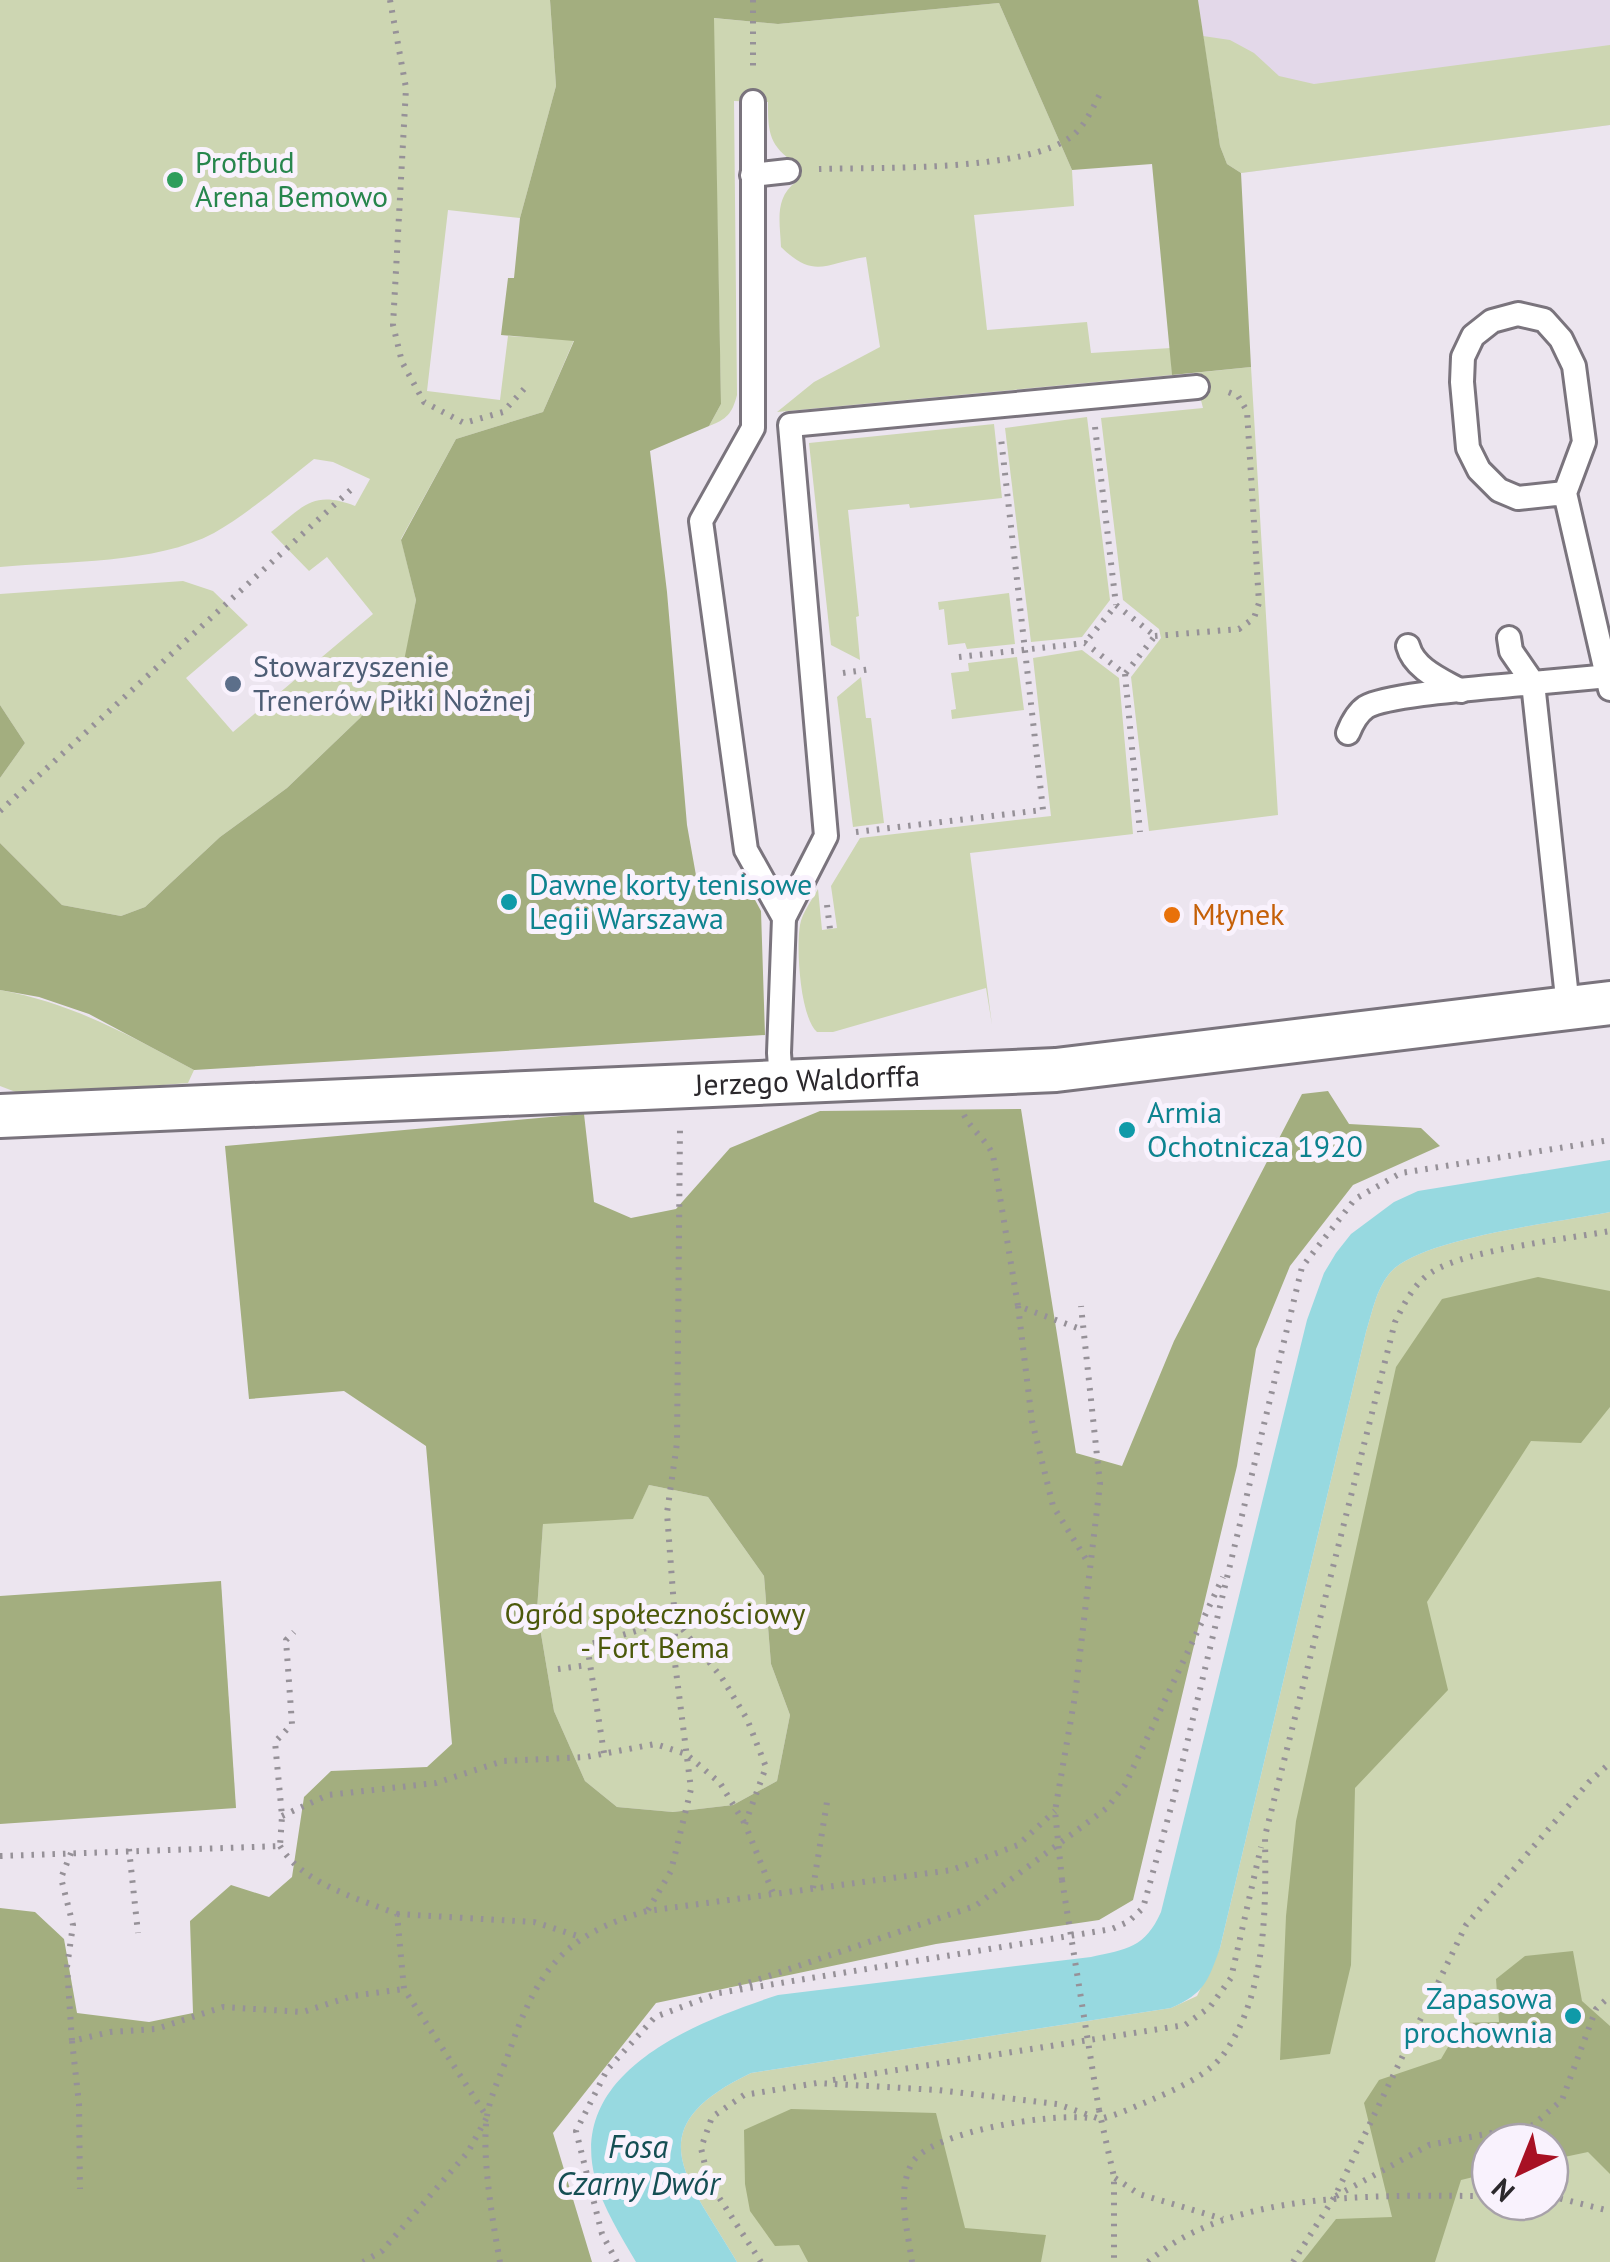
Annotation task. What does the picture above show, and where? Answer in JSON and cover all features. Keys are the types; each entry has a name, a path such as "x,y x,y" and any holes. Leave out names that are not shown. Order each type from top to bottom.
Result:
{"street":[{"name":"Jerzego Waldorffa","path":"0,1116 1056,1070 1610,1002"}],"lane":[{"path":"753,102 753,428 701,521 746,850 784,918"},
{"path":"752,175 788,171"},
{"path":"1348,732 1367,707 1391,700 1533,683 1609,680 1565,493 1584,442 1574,366 1561,339 1544,320 1518,314 1492,321 1473,336 1463,357 1468,448 1479,470 1499,490 1518,498 1565,493"},
{"path":"781,1082 784,918 826,836 790,425 1197,387"},
{"path":"1509,638 1511,651 1533,683 1568,1007"},
{"path":"1408,646 1421,666 1461,691"}],"path":[{"path":"390,0 406,88 393,325 402,362 424,402 464,423 503,412 524,389"},
{"path":"753,0 753,102"},
{"path":"788,171 988,162 1040,154 1073,135 1102,90"},
{"path":"1092,397 1116,605 1155,636 1239,629 1254,618 1259,603 1248,412 1238,396 1218,388 1197,387"},
{"path":"850,840 854,832 1043,810 997,406"},
{"path":"0,810 356,485"},
{"path":"960,657 1085,643 1116,605"},
{"path":"1140,832 1125,674 1155,636"},
{"path":"1085,643 1125,674"},
{"path":"826,901 830,929"},
{"path":"958,1075 959,1104 969,1124 986,1139 993,1156 1032,1421 1053,1506 1089,1564"},
{"path":"648,1910 671,1870 692,1789 675,1664 676,1620 667,1513 677,1443 679,1087"},
{"path":"719,1993 1112,1929 1128,1922 1143,1908 1175,1794 1302,1267 1355,1200 1401,1172 1610,1140"},
{"path":"760,2262 709,2182 700,2148 712,2116 744,2095 1185,2025 1210,2006 1230,1978 1394,1322 1410,1293 1430,1272 1454,1261 1610,1231"},
{"path":"1018,1306 1084,1330"},
{"path":"1081,1306 1100,1484 1074,1696 1055,1811 1062,1880 1100,2115 1114,2177 1114,2262"},
{"path":"617,2262 602,2234 576,2131 607,2070 654,2017 974,1906 1107,1808 1125,1784 1231,1562"},
{"path":"604,1753 586,1644 676,1620"},
{"path":"676,1620 722,1678 747,1720 766,1768 745,1824"},
{"path":"294,1632 286,1640 292,1724 276,1742 282,1816 280,1846 290,1863 333,1888 397,1914 534,1922 581,1937"},
{"path":"558,1669 588,1665"},
{"path":"282,1816 328,1795 436,1782 503,1761 586,1757 655,1744 686,1754 720,1782 745,1824 774,1894"},
{"path":"1293,2262 1335,2196 1466,1925 1589,1782 1610,1763"},
{"path":"814,1888 828,1802"},
{"path":"363,2262 382,2251 468,2152 486,2117 522,2013 546,1970 581,1937 612,1920 648,1910 952,1870 1018,1845 1055,1811"},
{"path":"912,2262 903,2191 913,2162 929,2147 968,2134 1070,2116 1100,2115 1179,2088 1221,2058 1246,2014 1256,1976 1266,1882 1264,1836"},
{"path":"0,1856 280,1846"},
{"path":"129,1849 138,1933"},
{"path":"71,1853 61,1878 73,1925 67,1967 79,2104 80,2189"},
{"path":"397,1914 404,1989 486,2117 492,2220 500,2262"},
{"path":"72,2041 110,2032 156,2029 223,2007 302,2012 352,1996 404,1989"},
{"path":"1335,2196 1429,2145 1532,2125 1562,2100 1596,2009 1610,1996"},
{"path":"816,2083 1026,2098 1100,2115"},
{"path":"1114,2177 1140,2194 1225,2219"},
{"path":"1148,2262 1161,2251 1225,2219 1335,2196 1470,2196"},
{"path":"1570,2201 1610,2211"}],"shaded area":[{"path":"1198,0 1610,0 1610,125 1241,173 1220,146"}],"green space":[{"path":"0,0 550,0 556,86 520,218 448,210 427,391 500,400 508,336 574,340 543,412 456,439 401,539 416,600 404,666 360,718 287,788 220,837 145,907 121,916 62,905 0,843 0,778 25,743 0,705 0,594 183,581 213,591 248,625 186,678 233,732 373,614 327,557 309,571 271,532 301,508 319,500 355,506 370,479 333,462 314,459 240,517 191,543 138,556 0,567"},
{"path":"550,0 1198,0 1220,146 1227,164 1241,173 1251,367 1172,375 1152,164 1072,170 999,3 778,24 714,18 721,404 709,426 650,451 667,592 687,825 697,881 748,887 761,911 765,1035 194,1070 89,1014 39,997 0,990 0,843 62,905 121,916 145,907 220,837 287,788 360,718 403,666 416,600 401,540 456,439 543,412 574,341 501,335 508,278 514,278 520,218 556,86"},
{"path":"999,3 1072,170 1074,206 974,215 987,330 1087,322 1091,353 1171,348 1172,375 777,412 814,382 880,347 866,257 812,266 781,247 781,203 796,182 791,160 771,135 768,102 734,101 737,395 728,415 709,426 721,404 713,18 778,24"},
{"path":"1203,36 1230,40 1254,53 1279,76 1314,84 1610,45 1610,125 1241,173 1227,164 1220,146"},
{"path":"1251,367 1278,815 1149,831 1131,677 1161,638 1159,629 1123,600 1101,418 1203,408 1194,373"},
{"path":"1087,417 1110,600 1082,637 1031,642 1005,428"},
{"path":"994,424 1002,498 848,510 860,660 831,645 809,443"},
{"path":"1009,593 1015,644 967,649 965,643 948,645 944,609 939,610 938,602"},
{"path":"1082,650 1119,678 1133,834 970,853 992,1025 986,988 833,1032 817,1032 803,998 799,936 801,920 818,889 822,930 837,928 831,886 860,838 1051,816 1033,658"},
{"path":"1017,657 1024,710 952,719 951,710 956,709 951,673 969,671 968,663"},
{"path":"861,677 866,718 871,718 884,823 853,827 837,697"},
{"path":"0,705 25,743 0,778"},
{"path":"0,990 77,1012 194,1070 188,1083 38,1095 0,1086"},
{"path":"1328,1091 1349,1124 1421,1128 1440,1146 1353,1185 1290,1266 1256,1349 1237,1466 1133,1900 1099,1920 936,1944 656,2003 553,2133 592,2262 0,2262 0,1908 35,1912 64,1939 77,2013 149,2022 193,2013 190,1921 231,1885 269,1897 292,1877 304,1797 331,1771 427,1767 452,1744 426,1446 344,1391 249,1399 225,1146 584,1114 594,1202 631,1218 676,1209 730,1148 820,1111 1021,1109 1076,1453 1122,1466 1174,1341 1302,1094","holes":["649,1485 708,1497 764,1576 771,1664 790,1715 777,1781 733,1805 673,1812 617,1807 585,1781 554,1711 537,1610 543,1524 633,1519"]},
{"path":"1610,1212 1610,2262 737,2262 689,2180 682,2157 682,2135 693,2114 715,2094 751,2073 1171,2008 1197,1996 1220,1948 1375,1302 1389,1274 1405,1261 1492,1233"},
{"path":"1538,1277 1610,1291 1610,1407 1581,1443 1531,1441 1427,1602 1448,1690 1355,1788 1351,1965 1330,2054 1280,2060 1286,1916 1296,1821 1396,1367 1442,1299"},
{"name":"Ogród społecznościowy - Fort Bema","path":"649,1485 708,1497 764,1576 771,1664 790,1715 777,1781 733,1805 673,1812 617,1807 585,1781 554,1711 537,1610 543,1523 632,1519"},
{"path":"221,1581 236,1808 0,1824 0,1596"},
{"path":"1573,1951 1582,2001 1610,2026 1610,2174 1588,2152 1570,2156 1570,2122 1470,2122 1470,2178 1461,2180 1435,2262 1302,2262 1336,2219 1392,2217 1364,2103 1379,2080 1441,2059 1462,2023 1499,2022 1496,1979 1525,1956"},
{"path":"791,2109 936,2113 965,2228 1046,2235 1041,2262 808,2262 799,2245 775,2246 750,2211 744,2130"}],"water":[{"name":"Fosa Czarny Dwór","path":"1610,1160 1610,1212 1458,1241 1405,1261 1381,1287 1366,1332 1220,1948 1198,1991 1171,2008 751,2073 715,2094 693,2114 682,2135 682,2157 689,2180 737,2262 636,2262 598,2189 592,2140 601,2108 620,2079 646,2056 712,2019 778,1995 1091,1957 1125,1949 1148,1933 1161,1912 1307,1320 1324,1273 1351,1234 1394,1202 1418,1191"}],"place":[{"name":"Profbud Arena Bemowo","path":"175,180"},
{"name":"Stowarzyszenie Trenerów Piłki Nożnej","path":"233,684"},
{"name":"Dawne korty tenisowe Legii Warszawa","path":"509,902"},
{"name":"Młynek","path":"1172,915"},
{"name":"Armia Ochotnicza 1920","path":"1127,1130"},
{"name":"Zapasowa prochownia","path":"1573,2016"}]}
